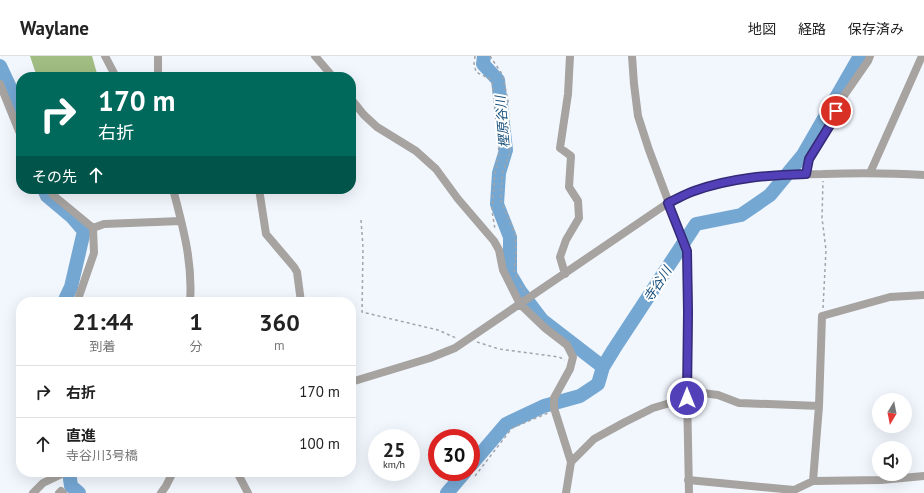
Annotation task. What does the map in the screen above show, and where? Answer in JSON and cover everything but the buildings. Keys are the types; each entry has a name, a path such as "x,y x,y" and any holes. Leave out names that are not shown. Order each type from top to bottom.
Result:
{"street":[{"path":"105,56 113,72"},
{"path":"158,56 158,72"},
{"path":"315,56 329,72"},
{"path":"565,274 560,258 566,240 579,218 578,201 569,188 571,156 560,148 568,94 570,56"},
{"path":"632,56 638,116 668,203 687,251 689,493"},
{"path":"806,174 809,159 830,125 843,97 870,56"},
{"path":"870,173 922,56"},
{"path":"0,84 16,124"},
{"path":"356,105 377,127 416,151 436,169 458,199 494,241 499,250 503,270 520,304 545,328 567,345 574,357 570,369 554,398 555,409 571,462 566,493"},
{"path":"356,380 430,358 455,348 668,203 692,192 716,184 739,179 777,175 870,173 924,175"},
{"path":"52,194 93,228 94,253 79,297"},
{"path":"174,194 186,238 190,269 190,297"},
{"path":"260,194 266,234 297,272 300,297"},
{"path":"93,228 109,224 181,221"},
{"path":"813,481 819,406 822,316 890,297 924,295"},
{"path":"571,462 594,439 653,408 687,395 718,395 739,403 819,406"},
{"path":"688,480 794,490 813,481 881,480 924,476"},
{"path":"33,493 43,483 56,477"},
{"path":"161,493 170,477"},
{"path":"240,477 248,493"},
{"path":"59,493 61,491 63,493"}],"path":[{"path":"475,56 474,63 476,72 492,80 499,153 495,173 492,210 495,232"},
{"path":"490,56 502,74 508,100 510,152 502,174 501,201 515,234 516,256 514,270 518,282 530,298"},
{"path":"822,316 826,250 822,218 824,174"},
{"path":"361,220 363,248 362,312 438,330 499,349 559,356 572,364"},
{"path":"480,470 512,428 555,409"}],"green space":[{"path":"30,56 92,56 97,72 35,72"}],"waterway":[{"name":"樫原谷川","path":"484,56 483,64 498,80 506,150 499,173 497,204 510,237 510,274 520,291 542,320 603,367"},
{"name":"寺谷川","path":"480,454 506,424 544,406 580,396 598,384 603,367 614,349 696,224 741,215 770,195 803,155 860,56"},
{"path":"0,66 16,100"},
{"path":"46,194 72,217 84,231 71,287 66,297"},
{"path":"70,477 71,486 79,493"},
{"name":"寺谷川","path":"447,493 457,481"}],"route":[{"path":"687,398 687,251 668,203 692,192 716,184 739,179 806,174 809,159 830,125 836,111"}]}
